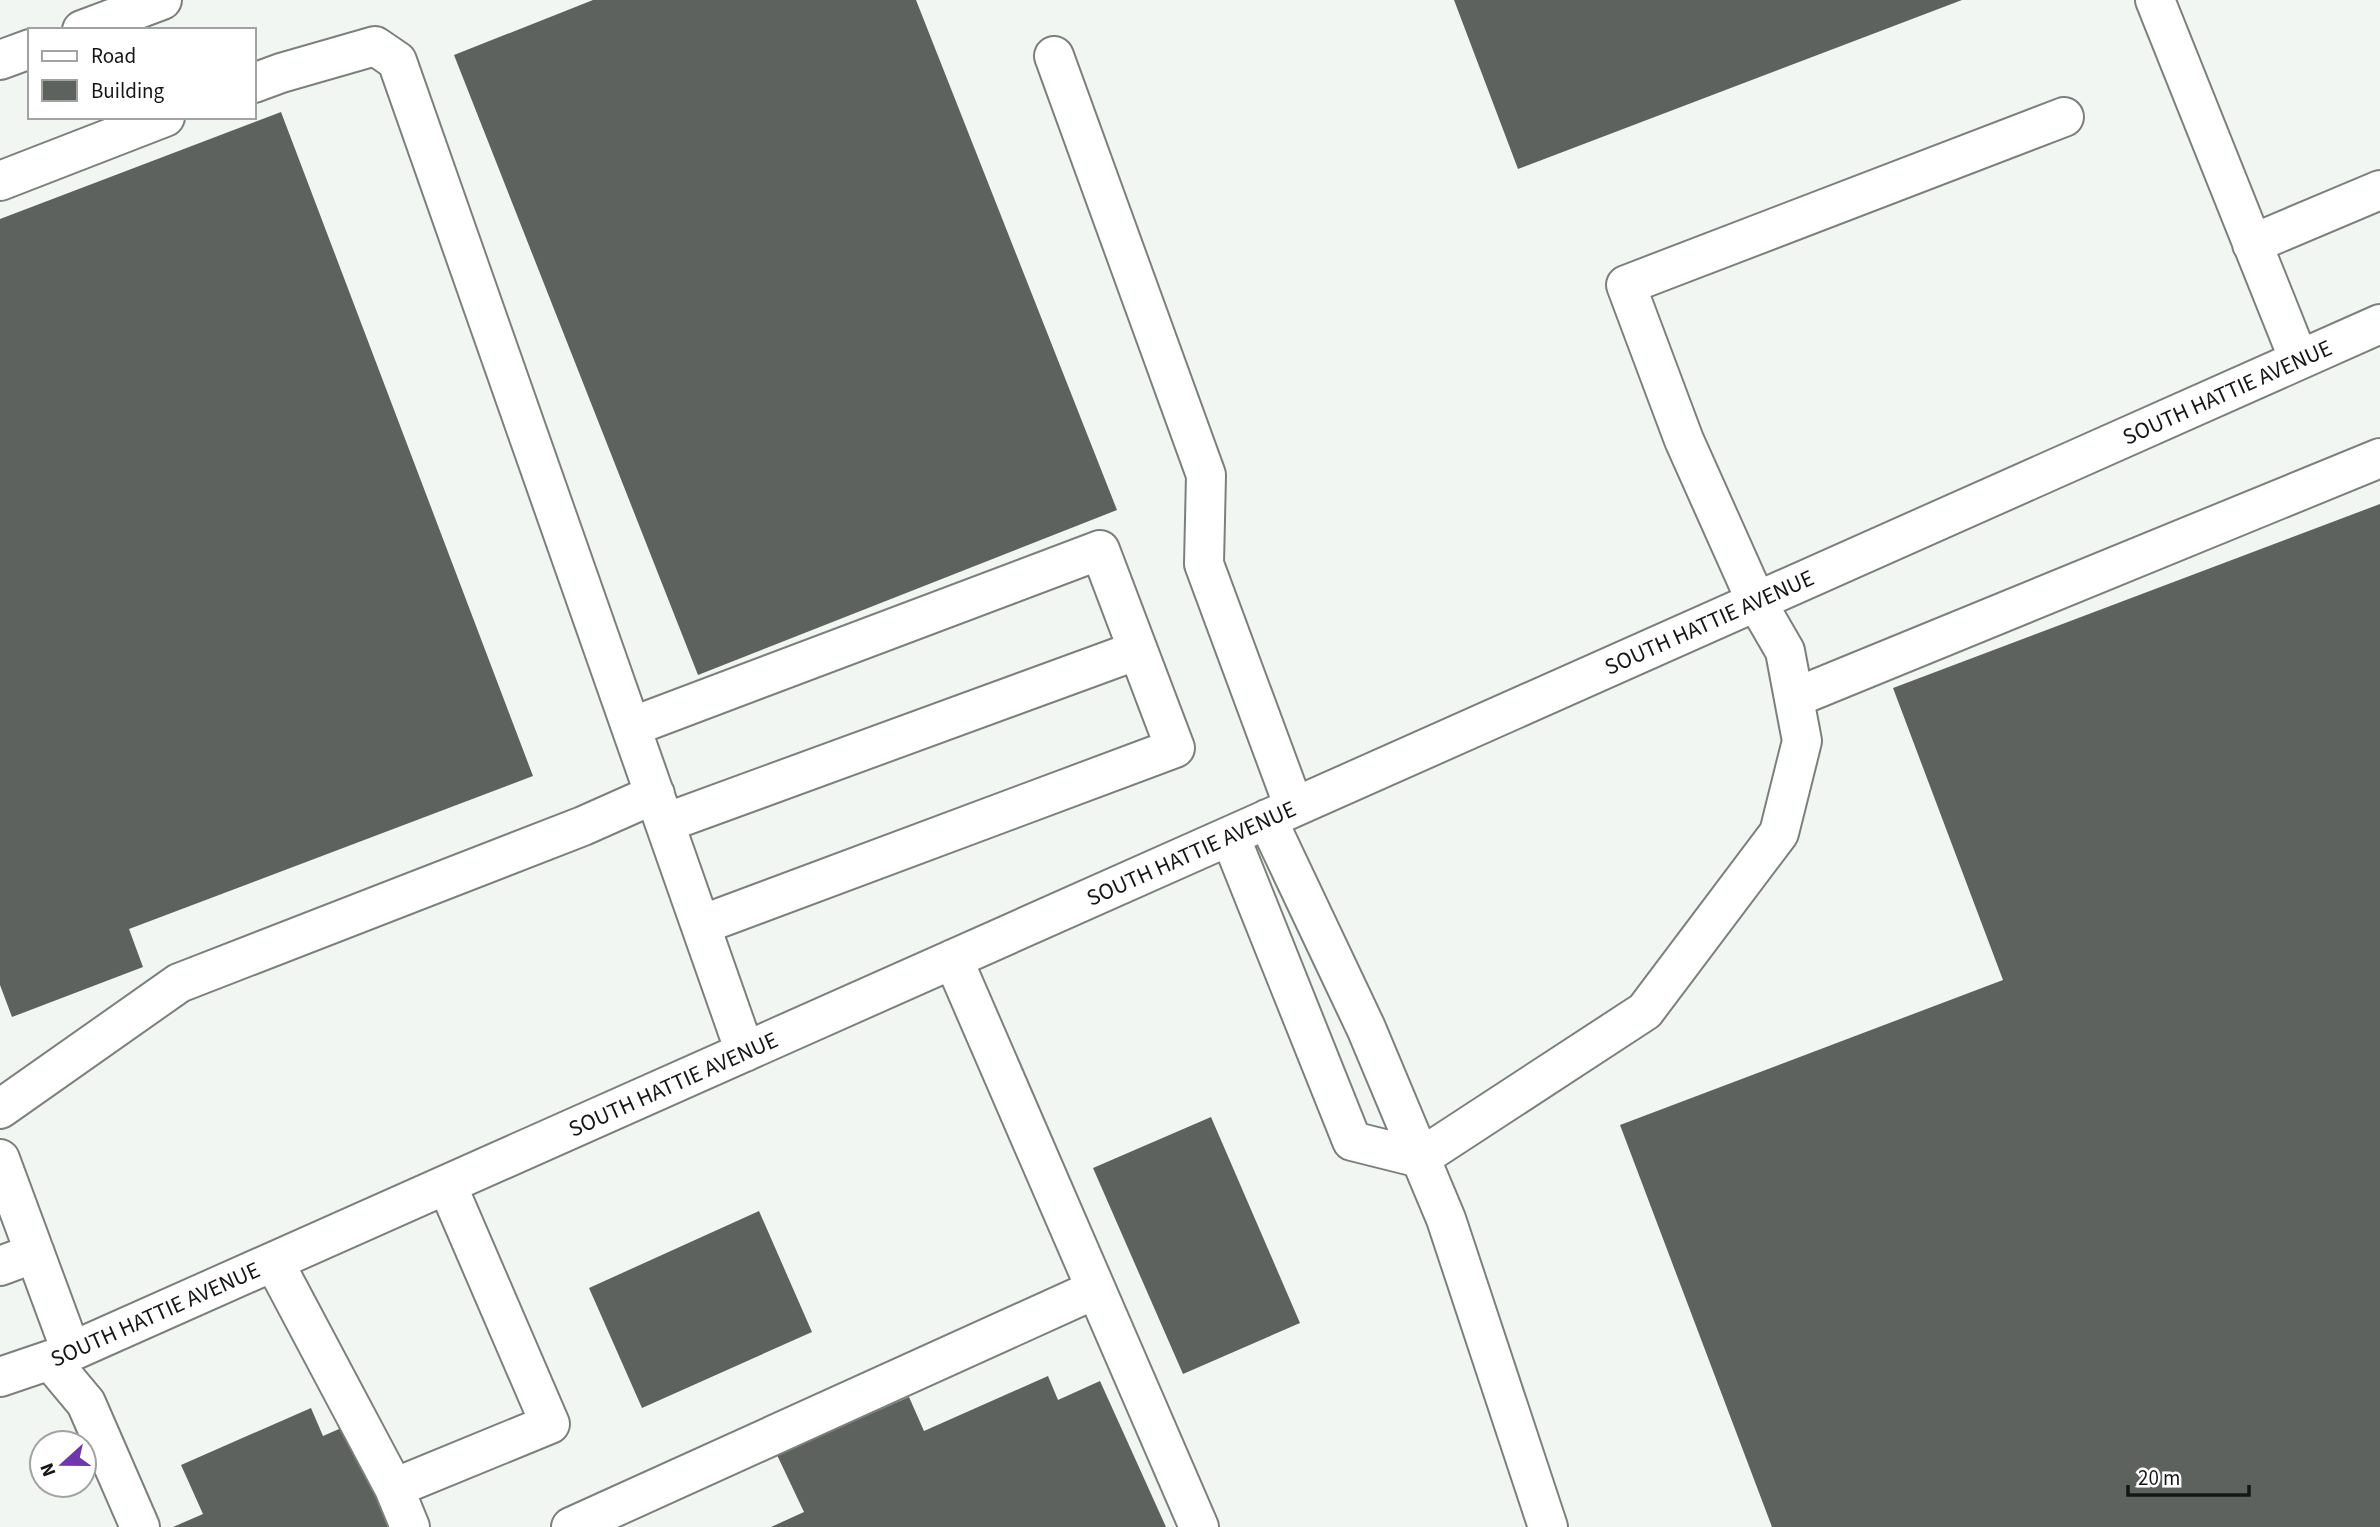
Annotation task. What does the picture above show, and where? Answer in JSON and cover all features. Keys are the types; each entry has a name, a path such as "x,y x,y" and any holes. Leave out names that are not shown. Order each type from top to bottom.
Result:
{"street":[{"path":"87,28 162,0"},
{"path":"2155,0 2299,360"},
{"path":"256,82 375,46 397,61 745,1052"},
{"path":"0,60 28,50"},
{"path":"1054,56 1206,475 1204,564 1280,813 1446,1219 1548,1527"},
{"path":"1230,836 1352,1141 1420,1158 1645,1011 1779,833 1802,741 1785,651 1756,601 1684,440 1626,285 2064,117"},
{"path":"0,181 160,119"},
{"path":"2252,244 2380,190"},
{"name":"SOUTH HATTIE AVENUE","path":"0,1377 61,1356 274,1262 2380,324"},
{"path":"1794,698 2380,458"},
{"path":"631,727 1100,550 1175,748 701,925"},
{"path":"0,1109 179,983 583,826 660,809 1138,650"},
{"path":"953,959 1199,1527"},
{"path":"0,1159 35,1253 61,1356 86,1403 140,1527"},
{"path":"394,1488 550,1424 447,1185"},
{"path":"0,1266 35,1253"},
{"path":"274,1262 394,1488 410,1527"},
{"path":"571,1527 1096,1289"}],"building":[{"path":"593,0 916,0 1117,510 698,675 454,55"},
{"path":"1454,0 1962,0 1518,169"},
{"path":"281,112 533,776 129,929 143,967 12,1017 0,985 0,219"},
{"path":"2380,504 2380,1527 1772,1527 1620,1125 2003,980 1893,688"},
{"path":"1211,1117 1300,1323 1183,1374 1093,1168"},
{"path":"759,1211 812,1332 642,1408 589,1288"},
{"path":"1048,1376 1058,1400 1100,1381 1166,1527 771,1527 804,1512 777,1455 909,1397 924,1431"},
{"path":"311,1408 323,1436 355,1422 401,1527 173,1527 203,1514 181,1465"}]}
